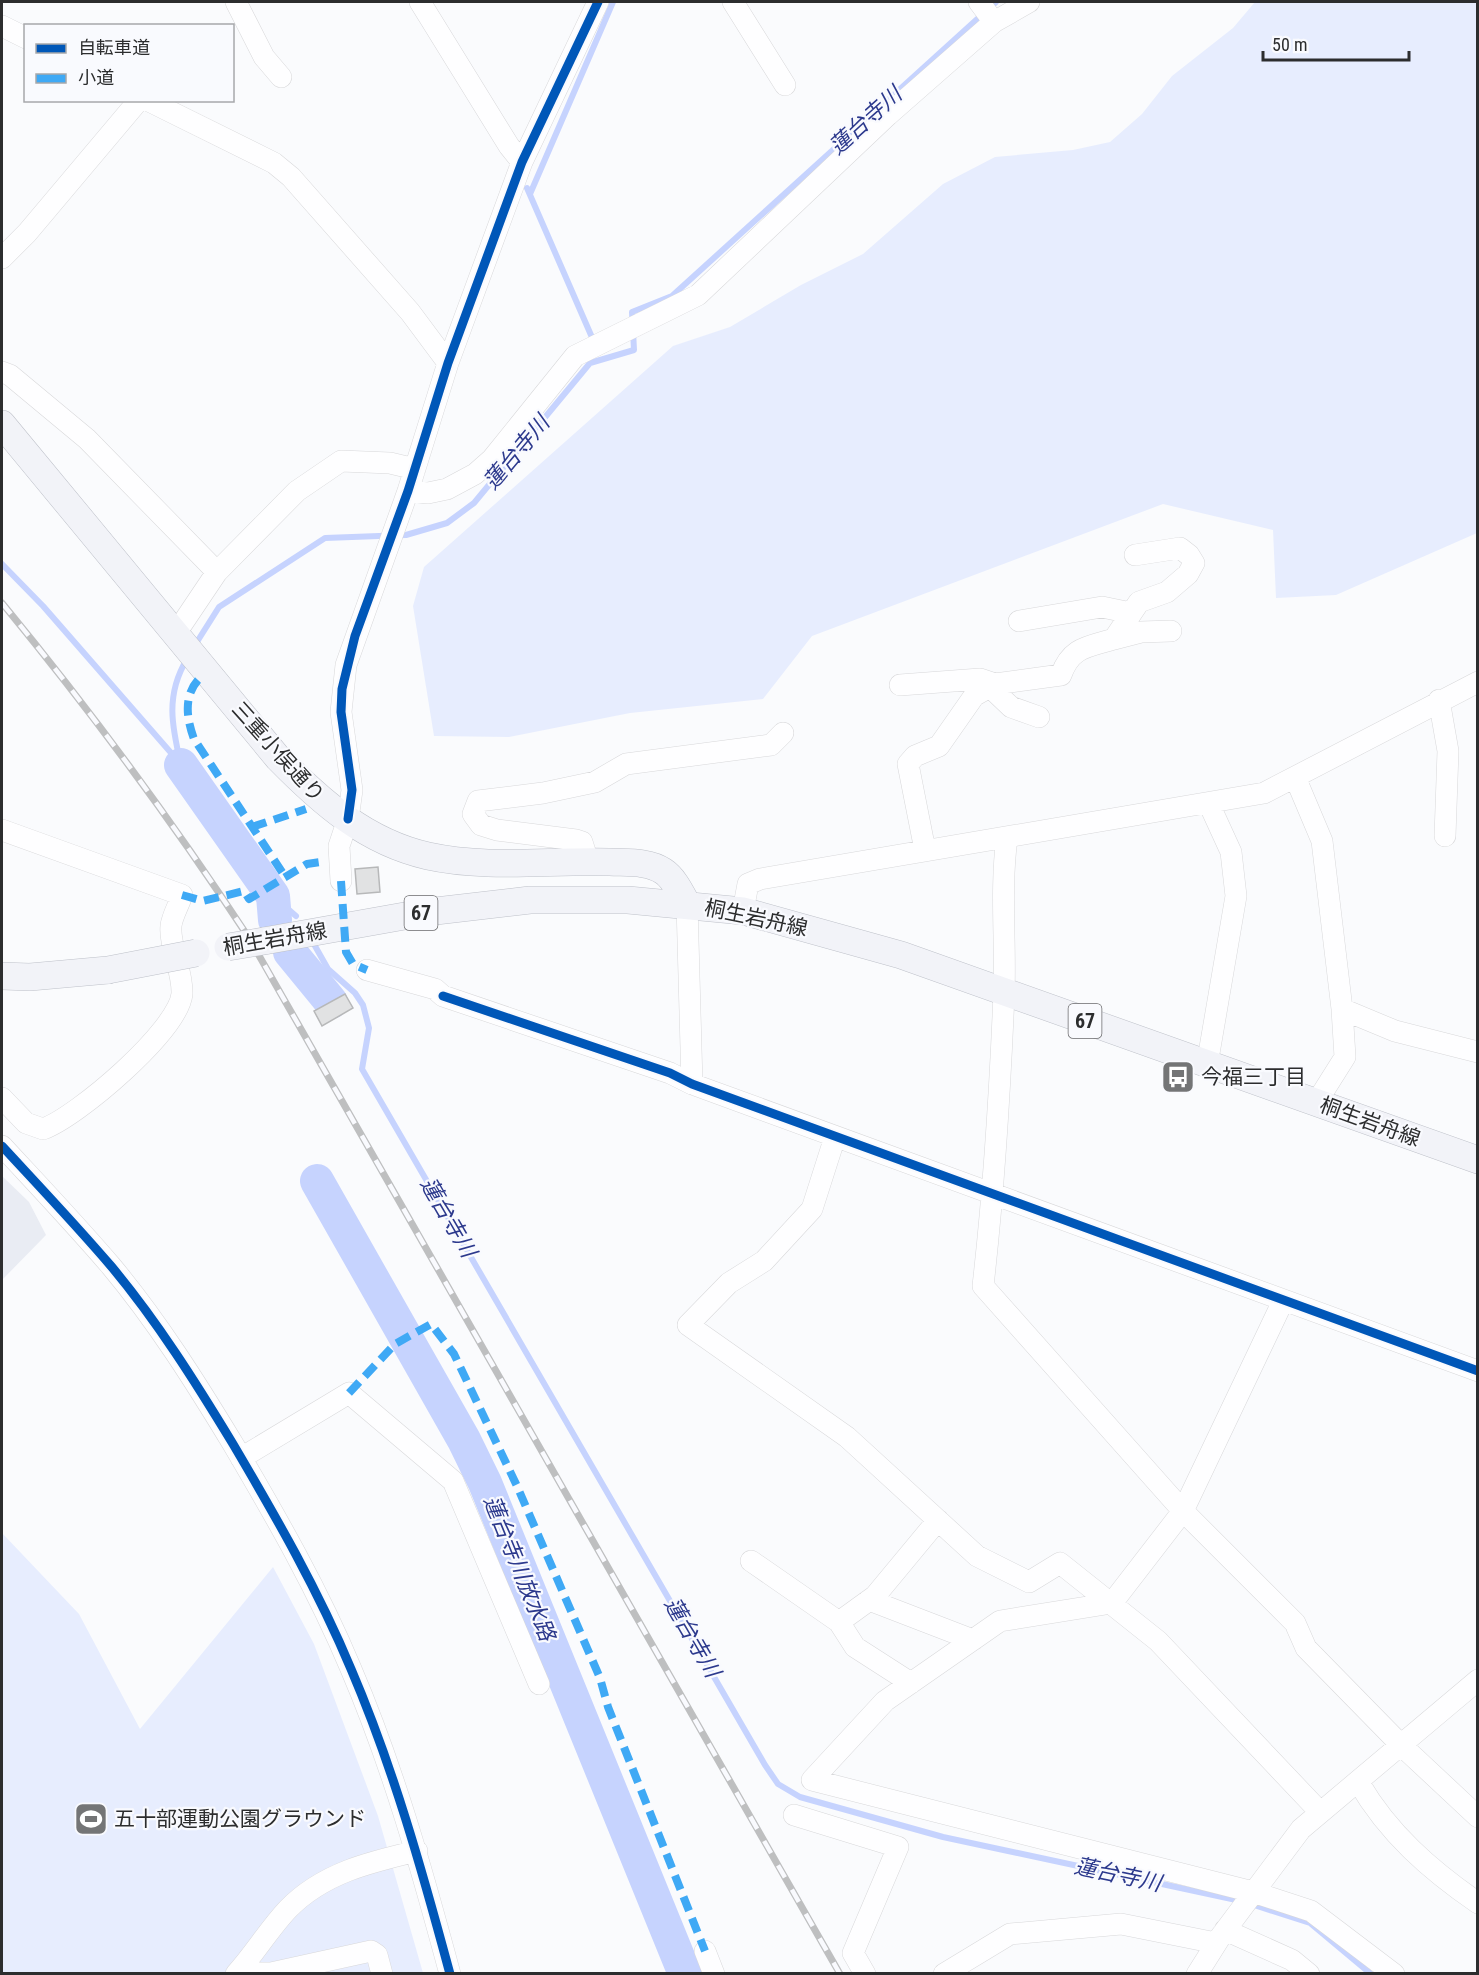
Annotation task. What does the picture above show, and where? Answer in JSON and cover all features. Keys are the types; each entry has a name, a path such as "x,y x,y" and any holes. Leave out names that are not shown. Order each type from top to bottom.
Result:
{"main road":[{"name":"三重小俣通り","path":"2,424 278,758 325,805 405,848 450,860 588,861 639,864 662,870 680,891 687,904"},
{"name":"桐生岩舟線","path":"2,976 30,977 108,970 427,912 520,901 580,899 687,904 743,911 901,955 1478,1160"}],"street":[{"path":"236,2 264,57 281,77"},
{"path":"420,2 509,146 522,162"},
{"path":"733,2 785,85"},
{"path":"979,2 994,22"},
{"path":"408,491 428,493 447,489 475,474 492,459 575,356 698,295 888,115 994,22 1029,2"},
{"path":"341,881 339,846 348,819 352,790 341,712 342,689 355,636 408,491 448,363 522,162 594,4"},
{"path":"2,26 24,37"},
{"path":"2,258 27,233 136,102"},
{"path":"151,102 274,163 291,177 410,312 448,363"},
{"path":"2,372 10,375 87,439 217,572"},
{"path":"179,638 217,572 297,491 341,461 390,464 414,470"},
{"path":"1114,639 1138,602 1167,592 1188,574 1194,563 1189,555 1180,548 1134,555"},
{"path":"1019,621 1073,614 1102,607 1131,613"},
{"path":"925,850 908,764 915,756 939,746 974,696 993,686 1061,675 1066,662 1078,649 1141,632 1172,631"},
{"path":"900,685 980,679 993,686 1011,707 1039,717"},
{"path":"743,911 748,884 760,879 1264,793 1439,700 1478,682"},
{"path":"1439,700 1448,751 1445,836"},
{"path":"588,861 582,843 576,840 497,830 481,825 473,814 478,801 543,794 596,782 626,764 771,745 783,733"},
{"path":"1295,777 1322,841 1342,1010 1345,1057 1316,1103"},
{"path":"1207,1065 1236,896 1231,852 1209,804"},
{"path":"2,830 182,895 171,927 181,975 179,1006 172,1021 146,1051 67,1117 42,1129 26,1124 2,1098"},
{"path":"1007,838 1003,866 1004,992 993,1195 983,1286 1183,1510 1295,1623 1306,1648 1402,1746 1478,1817"},
{"path":"687,904 692,1084"},
{"path":"367,970 435,989 443,996 670,1073 692,1084 835,1137 1478,1371"},
{"path":"1342,1010 1395,1031 1478,1052"},
{"path":"835,1137 812,1209 764,1262 729,1283 688,1326 847,1437 976,1556 1029,1582 1060,1563 1158,1641 1320,1812"},
{"path":"2,1146 111,1267 177,1357 284,1530 351,1669 394,1781 417,1851 450,1974"},
{"path":"1283,1301 1183,1510 1112,1603 1000,1621 885,1701 812,1780 1253,1892 1311,1911 1394,1974"},
{"path":"241,1458 349,1393 453,1481 539,1684"},
{"path":"839,1622 869,1600 938,1520"},
{"path":"751,1561 839,1622 855,1647 911,1683"},
{"path":"869,1600 973,1640"},
{"path":"1197,1974 1220,1937 1301,1829 1359,1783 1478,1680"},
{"path":"1359,1783 1393,1831 1415,1854 1478,1903"},
{"path":"794,1815 898,1847 853,1953 865,1974"},
{"path":"382,1974 376,1955 371,1951 270,1973 239,1970 288,1909 310,1889 333,1876 417,1851"},
{"path":"944,1974 1010,1934 1121,1924 1220,1937 1292,1960 1309,1974"},
{"path":"705,1951 714,1974"}],"shaded area":[{"path":"1255,2 1477,2 1477,533 1336,595 1276,598 1273,530 1163,504 812,636 763,699 630,713 509,737 434,736 413,606 424,567 673,346 730,327 801,285 863,254 943,184 995,157 1073,150 1110,142 1142,114 1172,76 1233,28"},
{"path":"2,1176 29,1202 46,1235 2,1280"},
{"path":"2,1533 79,1614 140,1729 273,1567 314,1644 378,1816 423,1973 2,1973"}],"building":[{"path":"378,867 380,892 357,894 355,869"},
{"path":"345,994 353,1008 322,1026 314,1011"}],"waterway":[{"path":"530,194 613,2"},
{"name":"蓮台寺川","path":"195,645 219,607 325,538 406,535 447,523 474,503 590,363 634,350 632,312 672,296 996,2"},
{"path":"527,188 594,342"},
{"path":"2,564 43,606 179,762"},
{"name":"蓮台寺川","path":"181,765 172,711 176,685 187,659"},
{"name":"蓮台寺川","path":"181,765 273,896 275,920"},
{"name":"蓮台寺川","path":"273,896 296,916"},
{"name":"蓮台寺川","path":"315,946 328,969 355,993 363,1005 369,1028 362,1069 778,1784 800,1797 943,1837 1241,1901"},
{"name":"蓮台寺川","path":"290,952 331,1002"},
{"name":"蓮台寺川放水路","path":"317,1181 464,1440 485,1483 685,1974"},
{"name":"蓮台寺川","path":"1251,1904 1310,1923 1371,1974"}],"railway":[{"path":"2,603 130,767 249,938 840,1974"}],"marked path":[{"path":"198,680 188,701 194,739 286,878"},
{"path":"252,827 306,809"},
{"path":"182,895 203,901 244,891 249,899 307,864 321,862"},
{"path":"341,881 346,952 353,964 367,970"},
{"path":"349,1393 395,1344 431,1324 454,1354 517,1486 600,1678 608,1707 705,1951"}],"cycle path":[{"path":"348,819 352,790 341,712 342,689 355,636 408,491 448,363 522,162 598,2"},
{"path":"443,996 670,1073 692,1084 1478,1371"},
{"path":"2,1146 98,1251 144,1308 219,1421 296,1554 338,1640 380,1743 417,1858 450,1974"}],"place":[{"name":"今福三丁目","path":"1178,1077"},
{"name":"五十部運動公園グラウンド","path":"91,1819"}]}
